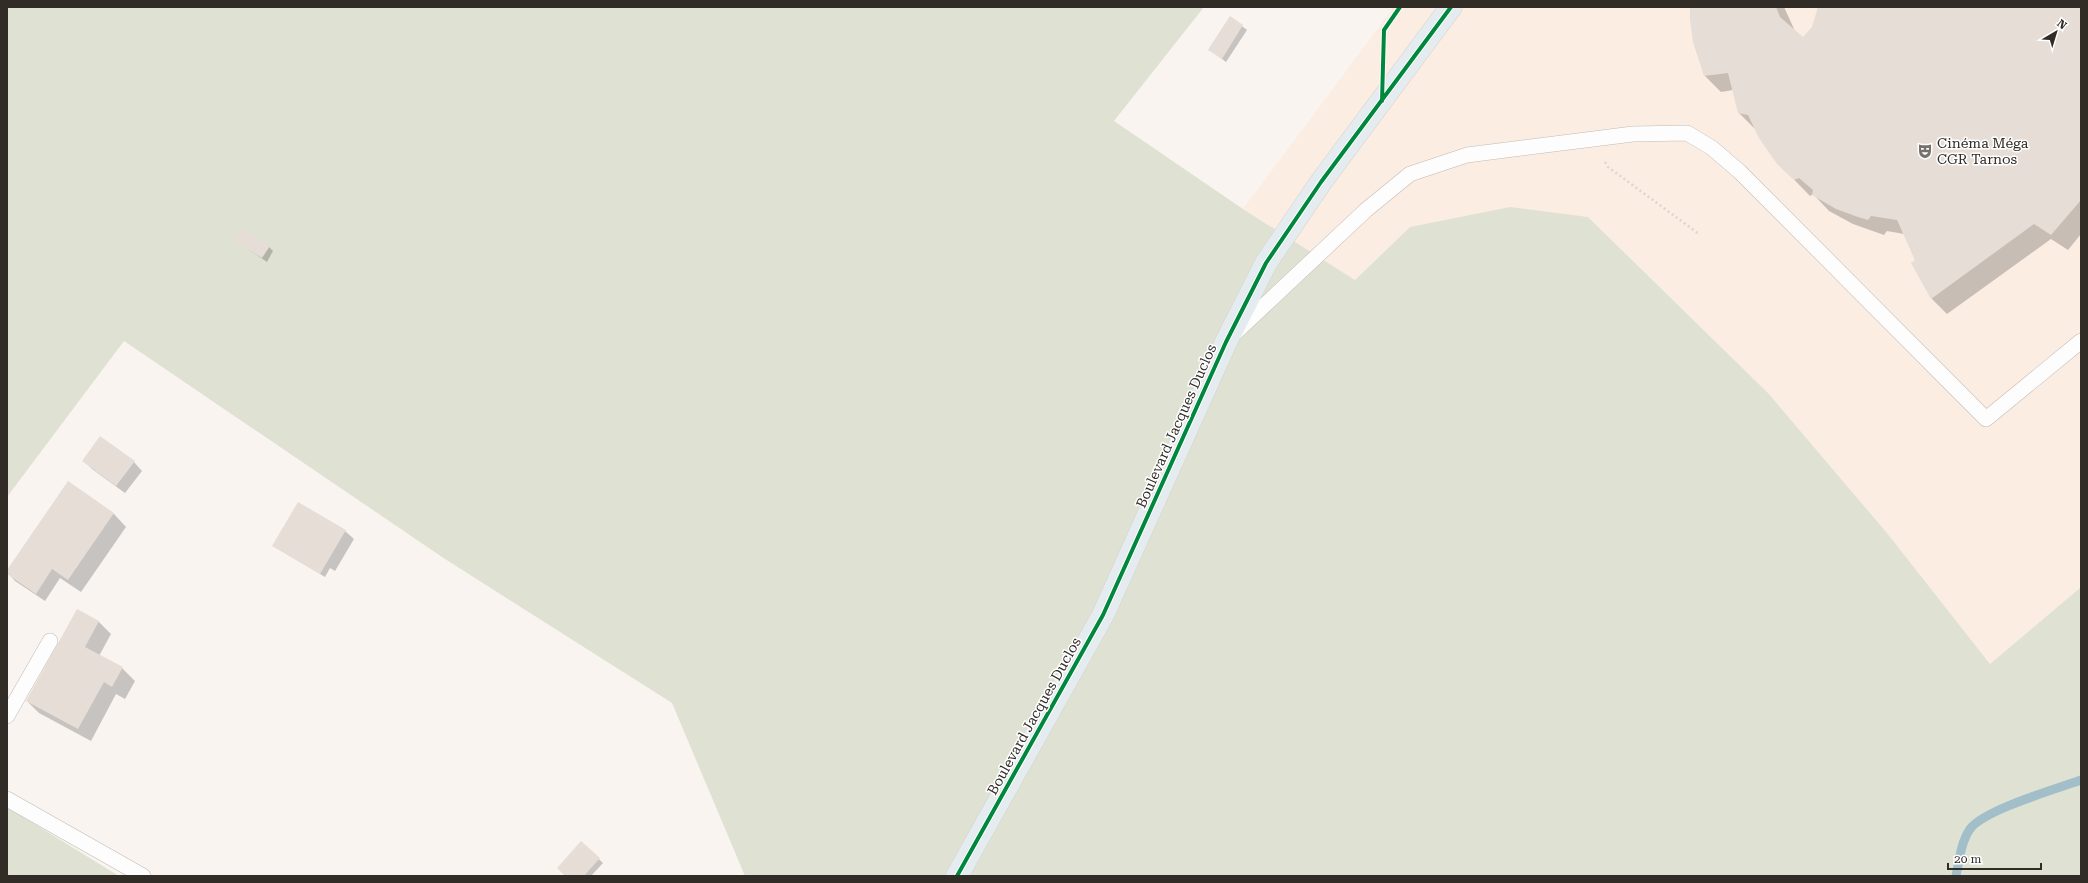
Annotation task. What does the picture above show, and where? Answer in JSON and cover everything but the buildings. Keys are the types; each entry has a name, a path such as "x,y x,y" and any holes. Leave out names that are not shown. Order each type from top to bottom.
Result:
{"main road":[{"name":"Boulevard Jacques Duclos","path":"957,876 1104,615 1226,342 1266,264 1321,182 1451,7"}],"lane":[{"path":"1226,342 1366,210 1410,174 1467,155 1633,134 1687,133 1712,148 1740,172 1986,419 2081,341"},
{"path":"7,716 50,641"},
{"path":"7,799 144,876"}],"path":[{"path":"1590,140 1608,167 1699,234"}],"shaded area":[{"path":"7,7 1204,7 1114,121 1243,209 1355,280 1410,227 1510,207 1588,217 1768,393 1887,533 1990,664 2081,587 2081,876 745,876 672,703 445,559 124,341 7,497"},
{"path":"1394,7 2081,7 2081,587 1990,664 1887,533 1768,393 1588,217 1410,227 1355,280 1243,209"},
{"path":"7,807 119,876 7,876"}],"waterway":[{"path":"1956,876 1964,840 1970,829 1978,822 2021,801 2081,780"}],"cycle path":[{"path":"1382,101 1384,30 1400,7"},
{"path":"957,876 1103,615 1226,342 1266,263 1321,182 1451,7"}],"place":[{"name":"Cinéma Méga CGR Tarnos","path":"1925,151"}]}
